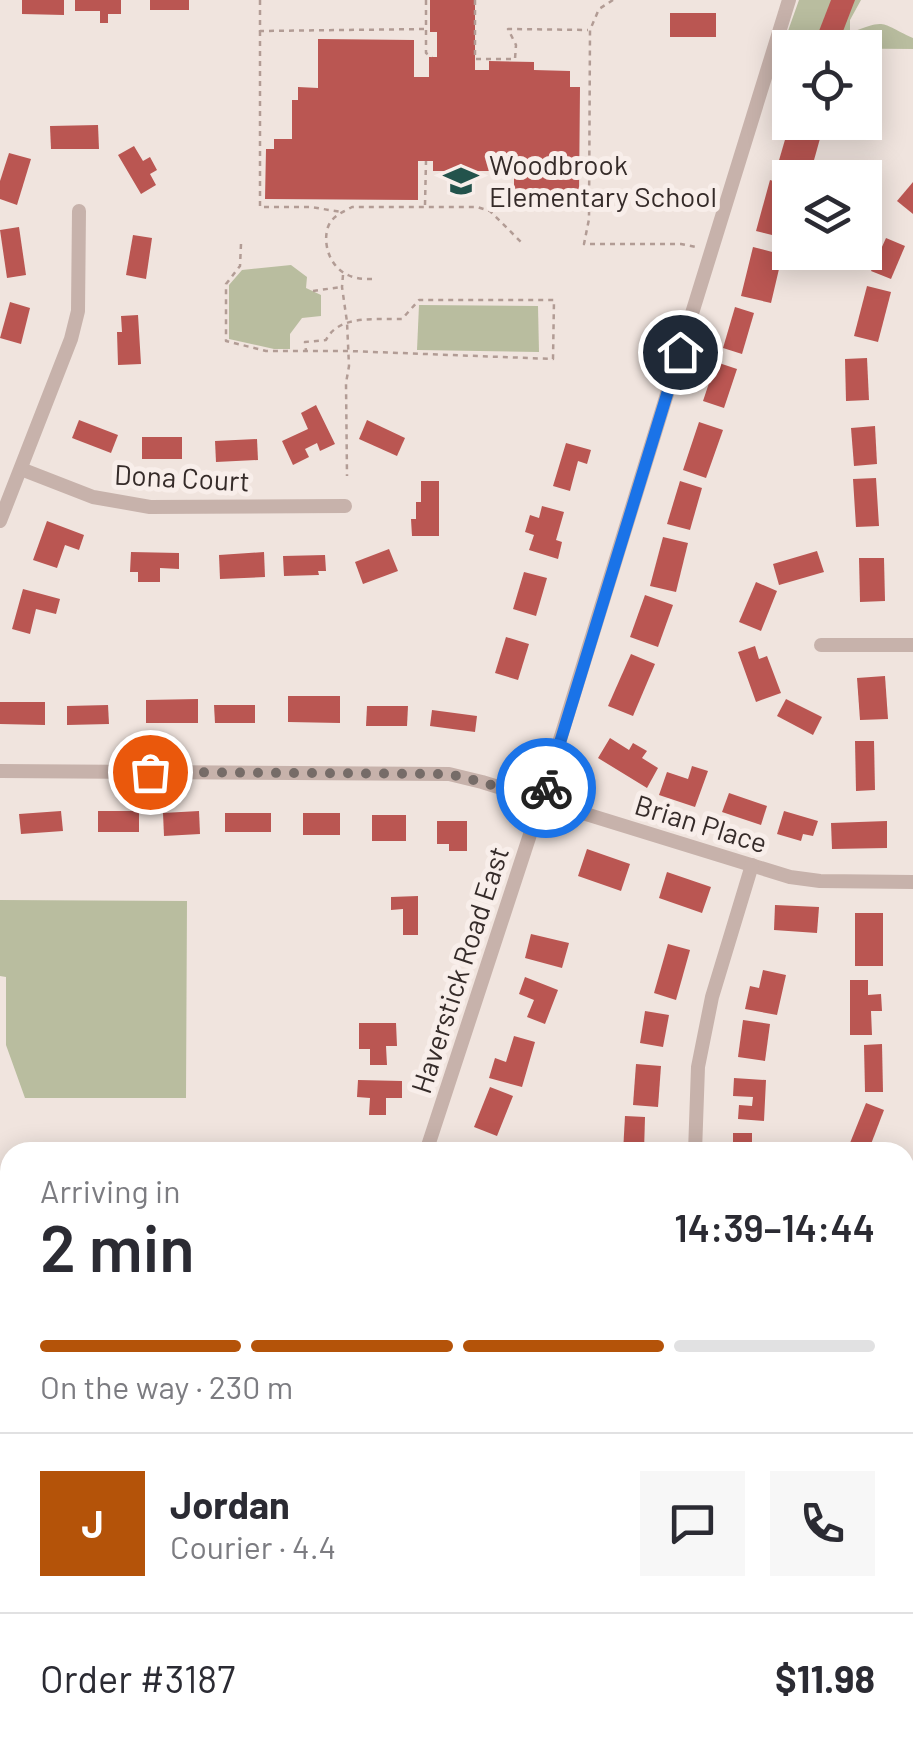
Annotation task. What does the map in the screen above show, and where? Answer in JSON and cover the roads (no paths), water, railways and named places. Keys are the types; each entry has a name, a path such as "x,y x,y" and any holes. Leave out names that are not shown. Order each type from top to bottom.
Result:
{"street":[{"name":"Haverstick Road East","path":"429,1142 541,801 790,0"},
{"path":"0,521 78,311 79,211"},
{"name":"Dona Court","path":"21,469 93,498 122,504 345,506"},
{"path":"820,644 913,644"},
{"name":"Brian Place","path":"0,771 449,774 790,877 913,882"},
{"path":"696,1142 698,1068 708,1014 752,865"}],"place":[{"name":"Woodbrook Elementary School","path":"461,181"}]}
